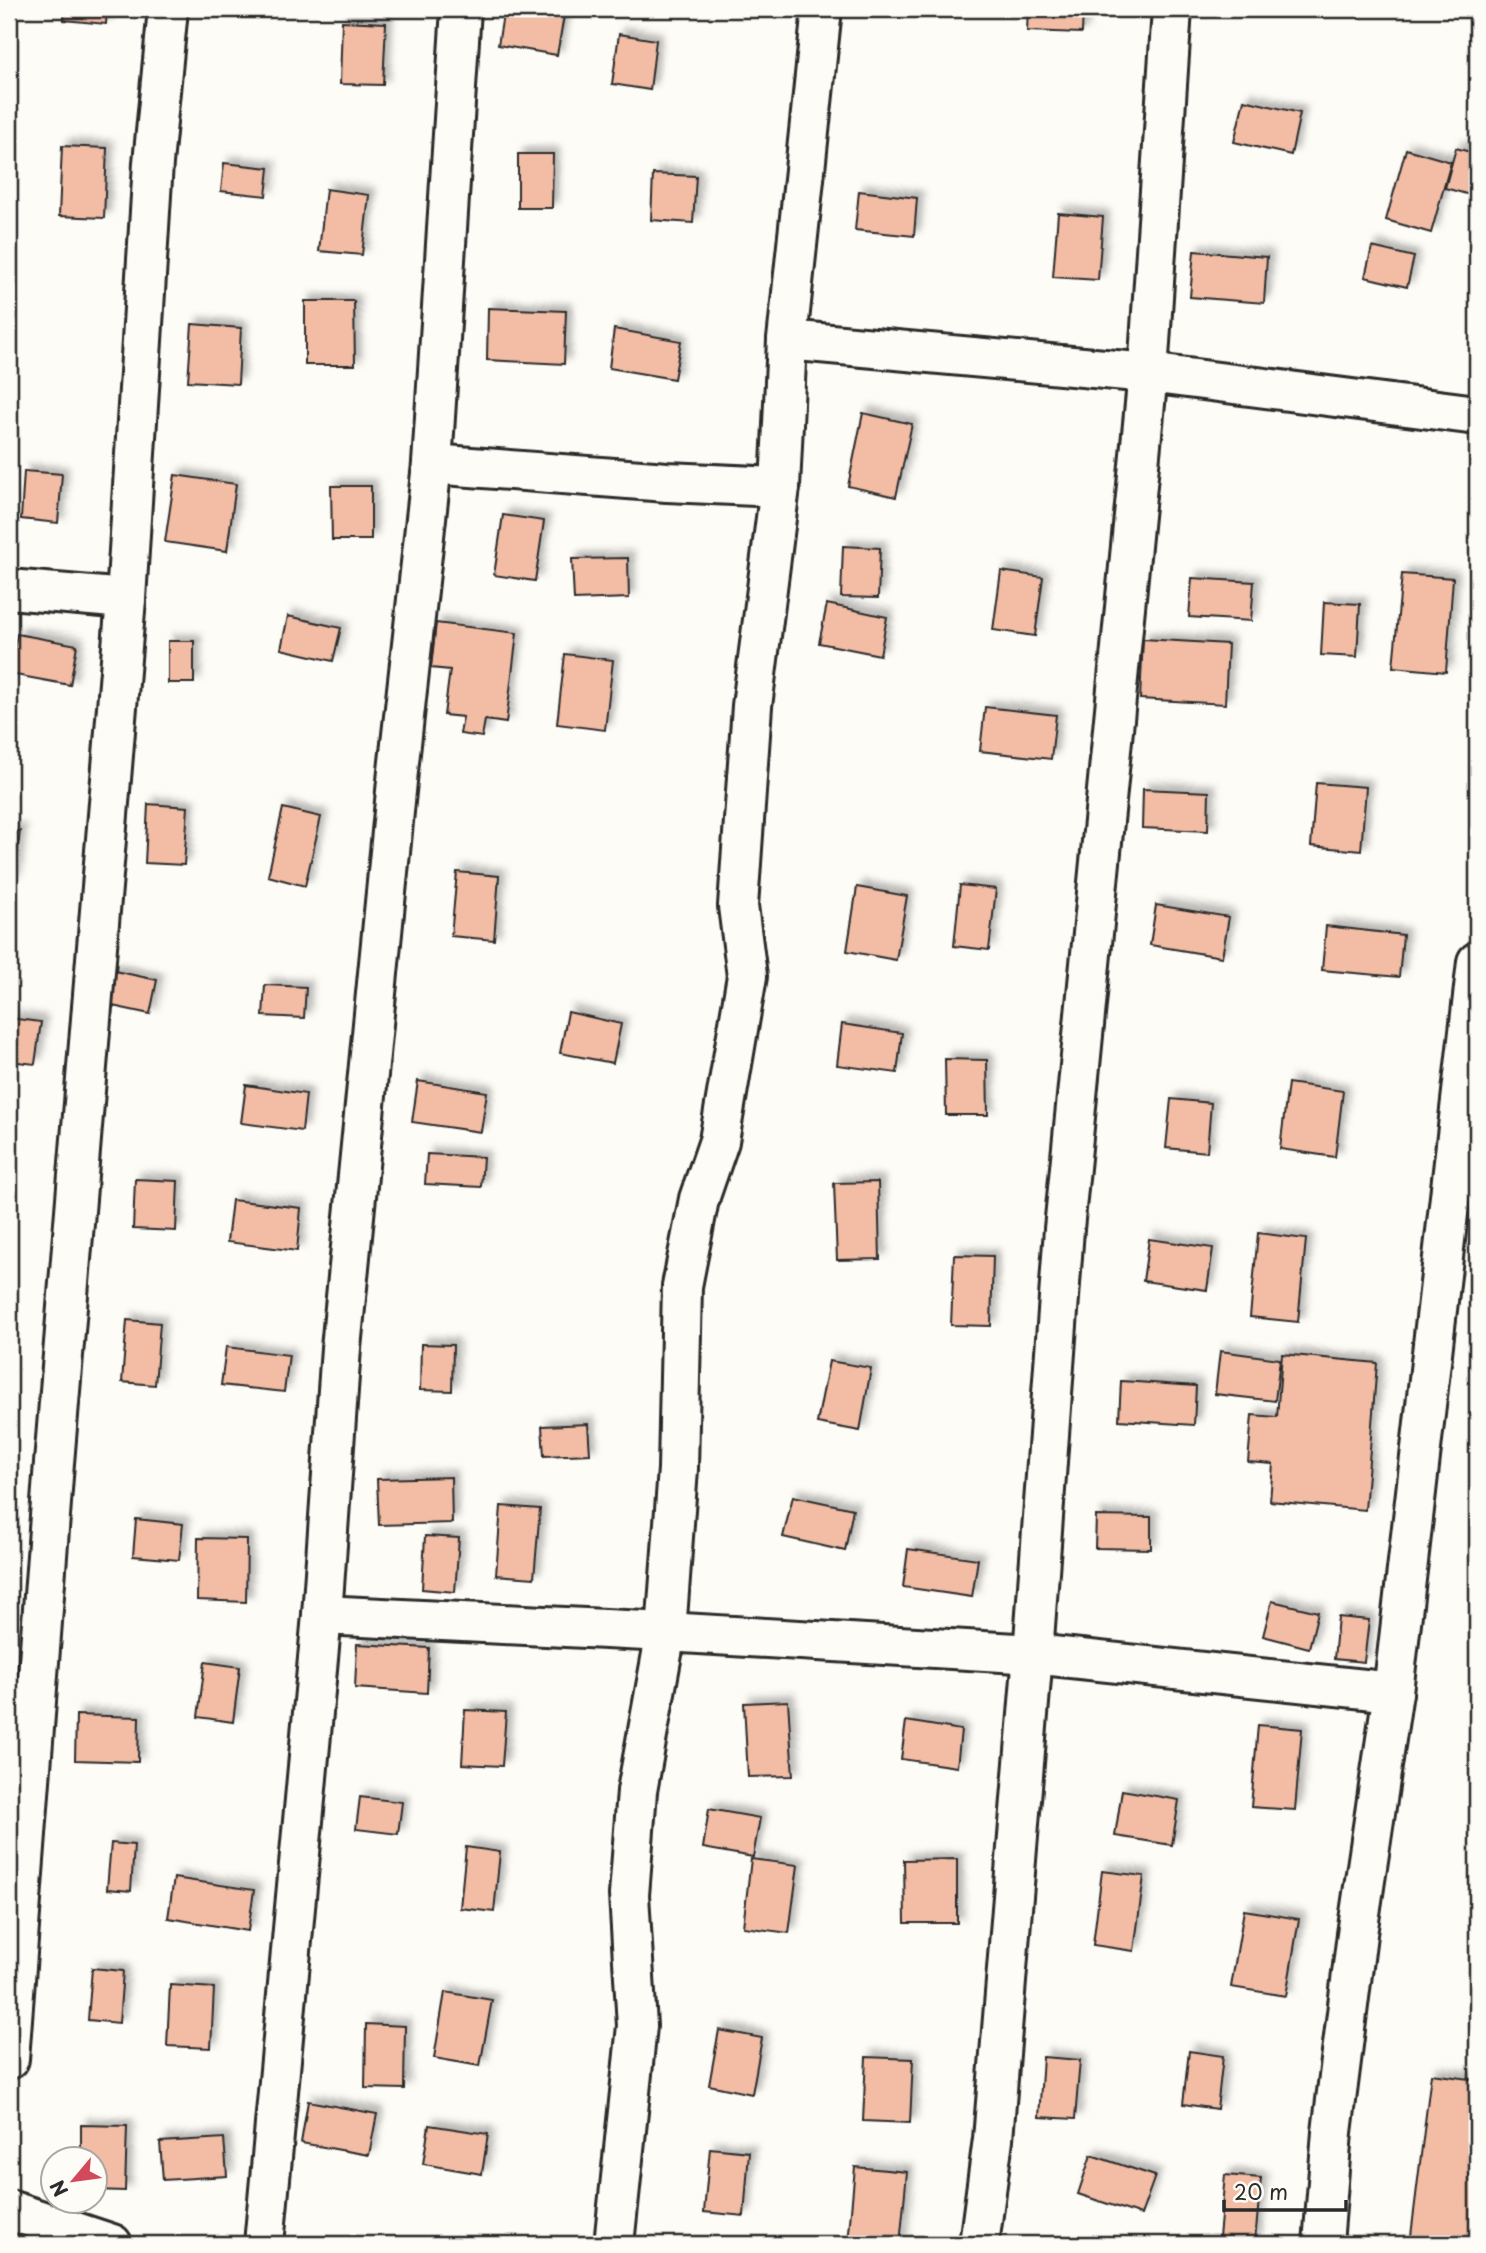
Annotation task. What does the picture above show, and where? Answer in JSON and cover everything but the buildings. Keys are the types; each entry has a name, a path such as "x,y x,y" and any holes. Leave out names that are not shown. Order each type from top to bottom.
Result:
{"street":[{"path":"9,2059 55,1450 125,599 153,163 168,9"},
{"path":"264,2244 322,1615 341,1348 398,771 432,464 461,9"},
{"path":"614,2244 637,2026 629,1895 637,1791 666,1632 678,1469 682,1286 699,1199 719,1141 747,976 738,906 752,706 780,487 787,340 822,9"},
{"path":"979,2244 993,2139 1033,1654 1064,1229 1148,373 1172,9"},
{"path":"787,340 1148,373 1477,415"},
{"path":"432,464 667,482 780,487"},
{"path":"9,589 125,599"},
{"path":"1323,2244 1332,2132 1357,1934 1393,1692 1477,962"},
{"path":"322,1615 1033,1654 1393,1692"},
{"path":"9,2210 112,2244"}]}
